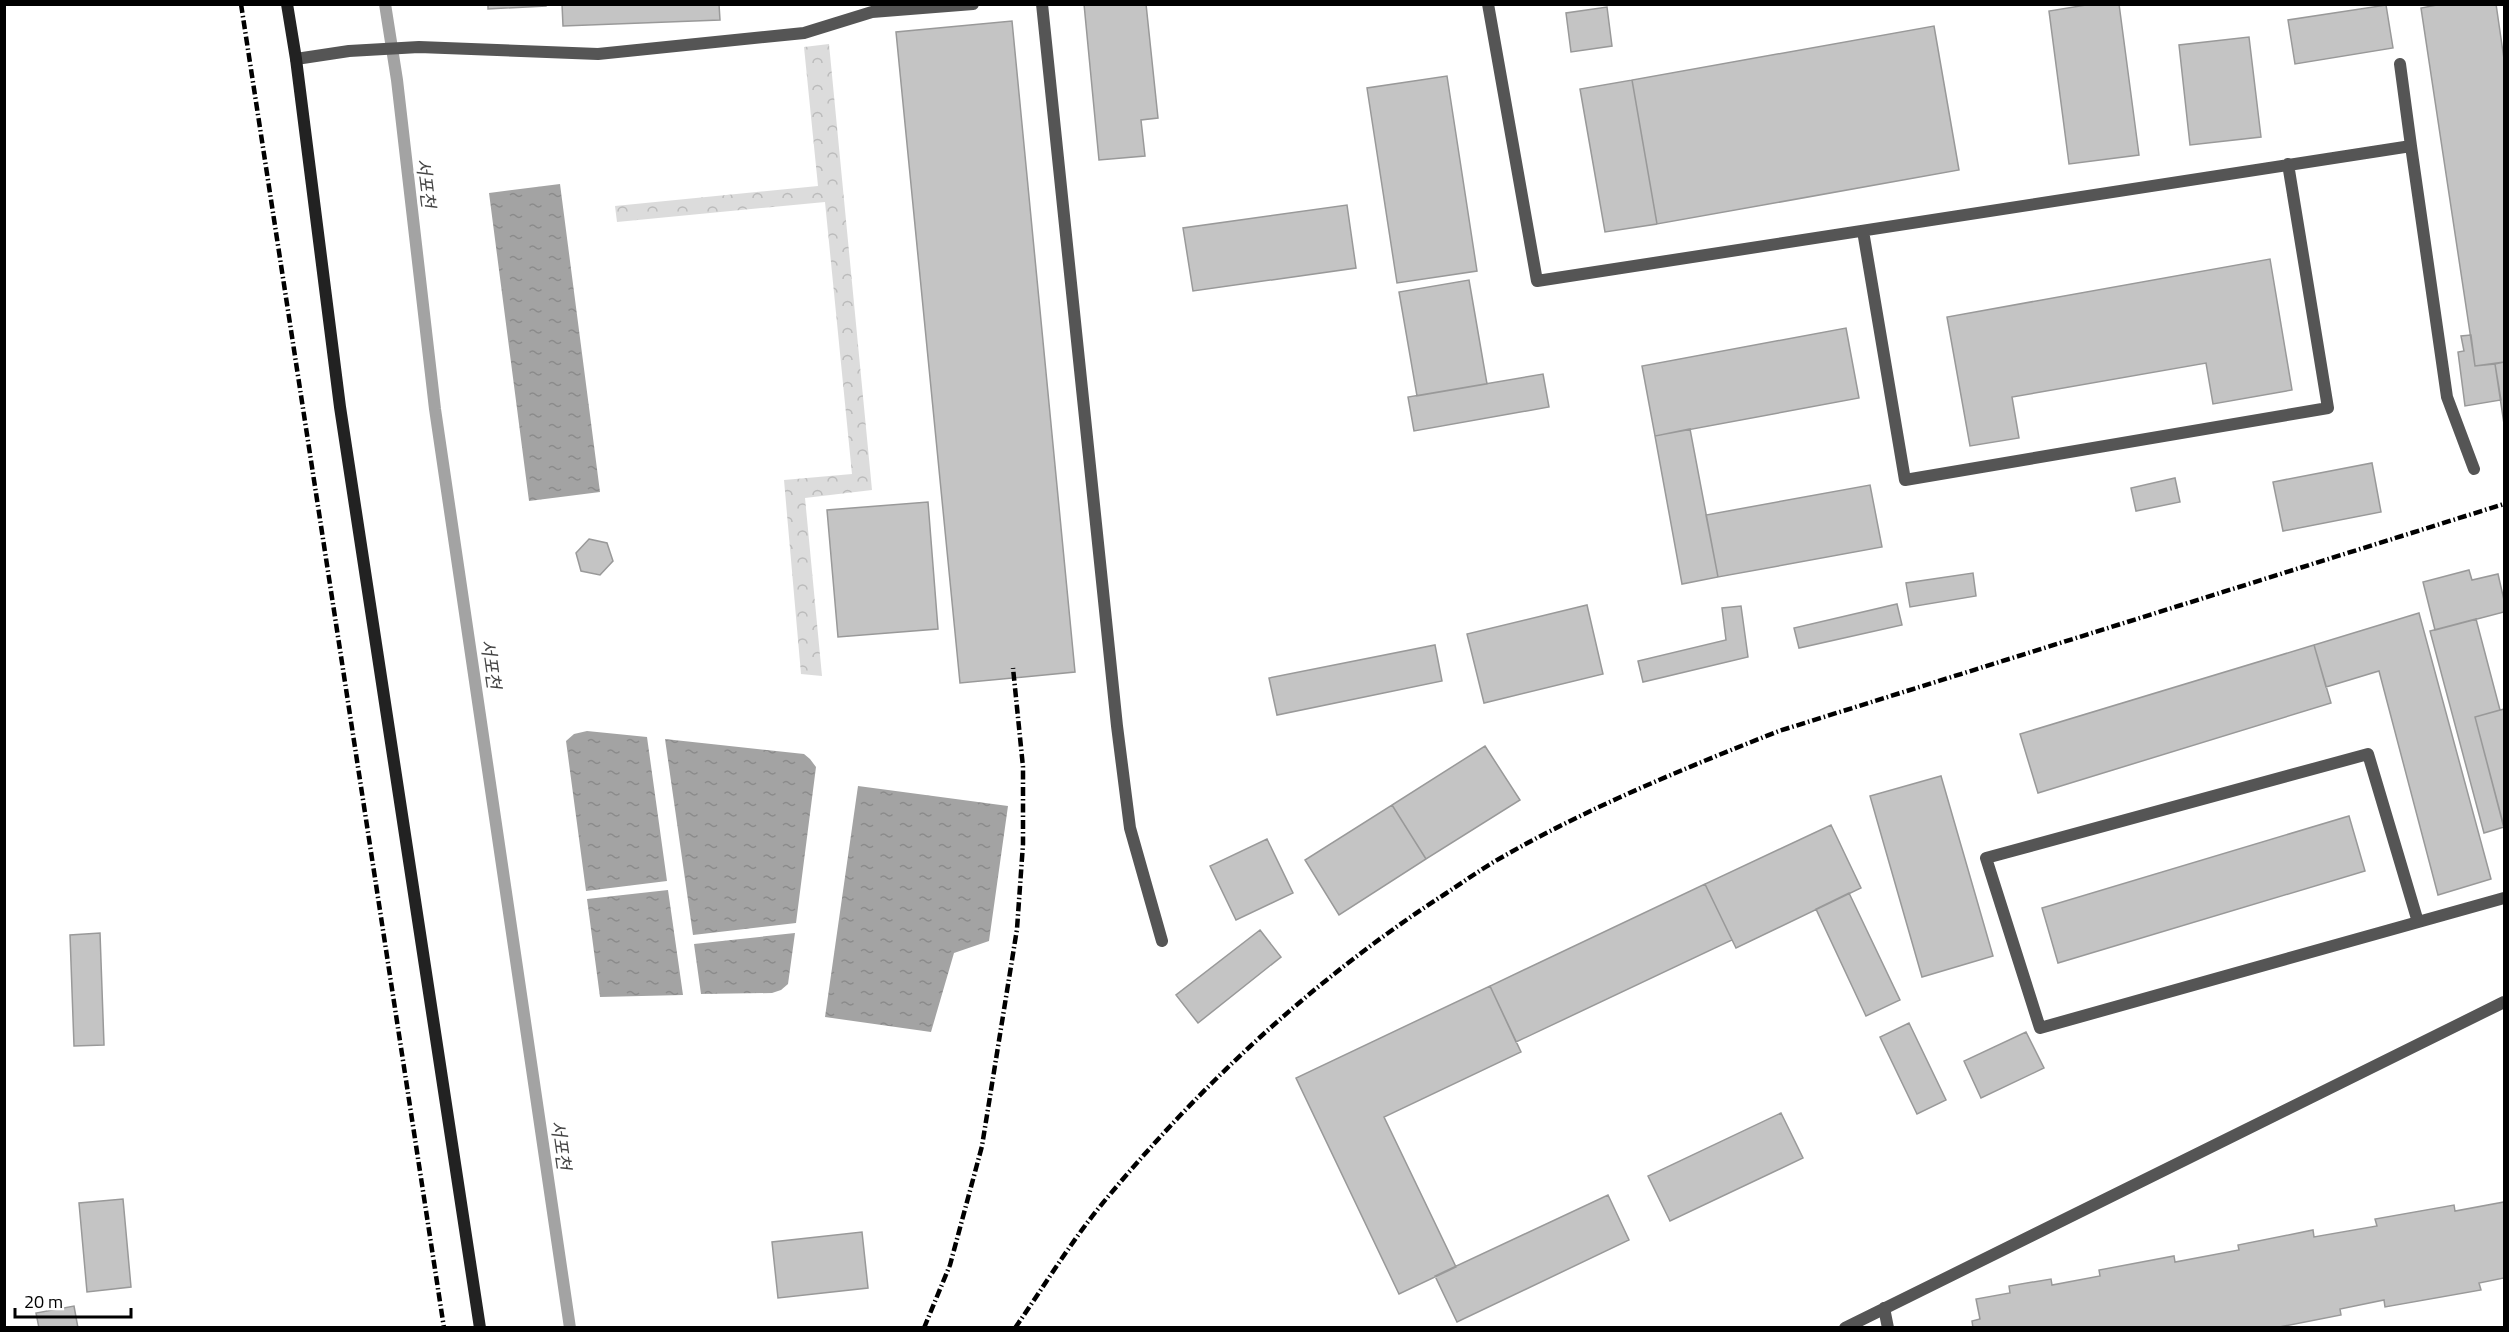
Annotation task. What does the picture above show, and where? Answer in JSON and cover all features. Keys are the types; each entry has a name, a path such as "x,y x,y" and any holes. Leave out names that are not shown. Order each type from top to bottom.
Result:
{"street":[{"path":"286,4 296,60 340,407 480,1328"},
{"path":"296,60 349,51 419,47 598,54 804,33 872,12 973,4"},
{"path":"1042,4 1117,726 1130,828 1162,941"},
{"path":"1488,4 1537,281 2411,146"},
{"path":"2400,64 2447,396 2474,469"},
{"path":"1863,231 1905,480 2328,408 2288,164"},
{"path":"2418,922 2367,754 1986,858 2040,1028 2505,898"},
{"path":"1845,1328 2505,1002"},
{"path":"1884,1308 1888,1328"}],"green space":[{"path":"829,44 872,490 805,498 822,676 801,674 784,480 852,474 825,202 617,222 615,206 818,186 804,47"}],"water":[{"path":"560,184 600,492 529,501 489,193"},
{"path":"587,731 647,737 667,881 586,891 566,741 574,734"},
{"path":"665,739 804,754 816,767 796,923 693,935"},
{"path":"858,786 1008,806 989,941 954,953 931,1032 825,1017"},
{"path":"668,890 683,995 600,997 587,899"},
{"path":"795,933 788,984 781,990 772,993 701,994 694,944"}],"building":[{"path":"488,4 546,4 546,6 488,9"},
{"path":"562,4 719,4 720,20 563,26"},
{"path":"1084,4 1146,4 1158,118 1141,120 1145,156 1099,160"},
{"path":"2092,4 2119,4 2139,155 2069,164 2049,11"},
{"path":"2442,4 2496,4 2504,59 2504,362 2475,366 2421,8"},
{"path":"2386,5 2393,48 2295,64 2288,20"},
{"path":"1607,7 1612,46 1571,52 1566,13"},
{"path":"1012,21 1075,672 960,683 896,32"},
{"path":"1934,26 1959,170 1657,224 1632,80"},
{"path":"2249,37 2261,137 2190,145 2179,45"},
{"path":"1447,76 1477,271 1397,283 1367,88"},
{"path":"1632,80 1657,224 1605,232 1580,89"},
{"path":"1347,205 1356,268 1193,291 1183,228"},
{"path":"2270,259 2292,390 2213,404 2206,363 2012,397 2019,438 1970,446 1947,317"},
{"path":"1469,280 1487,384 1417,396 1399,292"},
{"path":"1846,328 1859,398 1655,436 1642,366"},
{"path":"2471,335 2475,366 2495,364 2501,400 2465,406 2458,352 2464,351 2461,336"},
{"path":"2504,362 2504,424 2495,364"},
{"path":"1543,374 1549,407 1414,431 1408,397"},
{"path":"1690,429 1718,577 1682,584 1655,436"},
{"path":"2372,463 2381,512 2283,531 2273,482"},
{"path":"2175,478 2180,502 2136,511 2131,488"},
{"path":"1870,485 1882,547 1718,577 1706,515"},
{"path":"928,502 938,629 838,637 827,510"},
{"path":"589,539 607,543 613,561 600,575 581,571 576,553"},
{"path":"2469,570 2472,580 2498,574 2504,600 2504,612 2435,630 2423,582"},
{"path":"1973,573 1976,596 1910,607 1906,583"},
{"path":"1897,604 1902,625 1799,648 1794,628"},
{"path":"1587,605 1603,674 1484,703 1467,634"},
{"path":"1741,606 1748,657 1643,682 1638,661 1726,640 1722,608"},
{"path":"2419,613 2491,879 2438,895 2379,671 2326,687 2314,645"},
{"path":"2476,619 2500,710 2475,717 2504,827 2484,833 2430,631"},
{"path":"1435,645 1442,681 1277,715 1269,678"},
{"path":"2314,645 2331,703 2038,793 2020,734"},
{"path":"2504,709 2504,828 2475,717"},
{"path":"1485,746 1520,800 1426,859 1392,805"},
{"path":"1941,776 1993,956 1922,977 1870,796"},
{"path":"1392,805 1426,859 1339,915 1305,860"},
{"path":"2349,816 2365,871 2058,963 2042,908"},
{"path":"1831,825 1861,888 1736,948 1705,884"},
{"path":"1267,839 1293,893 1236,920 1210,866"},
{"path":"1705,884 1732,940 1516,1042 1490,986"},
{"path":"1849,893 1900,1000 1866,1016 1816,909"},
{"path":"1260,930 1281,957 1198,1023 1176,995"},
{"path":"100,933 104,1045 74,1046 70,935"},
{"path":"1490,986 1521,1052 1384,1117 1456,1267 1399,1294 1296,1078"},
{"path":"1909,1023 1946,1100 1917,1114 1880,1037"},
{"path":"2026,1032 2044,1068 1981,1098 1964,1061"},
{"path":"1781,1113 1803,1158 1670,1221 1648,1176"},
{"path":"1608,1195 1629,1240 1457,1322 1435,1276"},
{"path":"123,1199 131,1287 87,1292 79,1203"},
{"path":"2504,1202 2504,1278 2479,1283 2481,1290 2385,1307 2384,1300 2340,1309 2341,1315 2274,1328 1973,1328 1972,1321 1980,1319 1976,1299 2010,1293 2009,1286 2051,1279 2052,1285 2100,1276 2099,1270 2174,1256 2175,1262 2239,1250 2238,1245 2313,1230 2314,1237 2377,1226 2375,1219 2454,1205 2455,1211"},
{"path":"862,1232 868,1288 778,1298 772,1242"},
{"path":"74,1306 78,1328 39,1328 36,1313"}],"waterway":[{"name":"서포천","path":"385,4 397,80 435,409 570,1328"}],"railway":[{"path":"241,4 444,1328"},
{"path":"1015,1328 1095,1213 1144,1155 1223,1072 1264,1033 1352,960 1398,926 1504,856 1605,804 1779,731 2504,504"},
{"path":"924,1328 950,1265 982,1146 1017,929 1023,844 1023,767 1013,668"}]}
